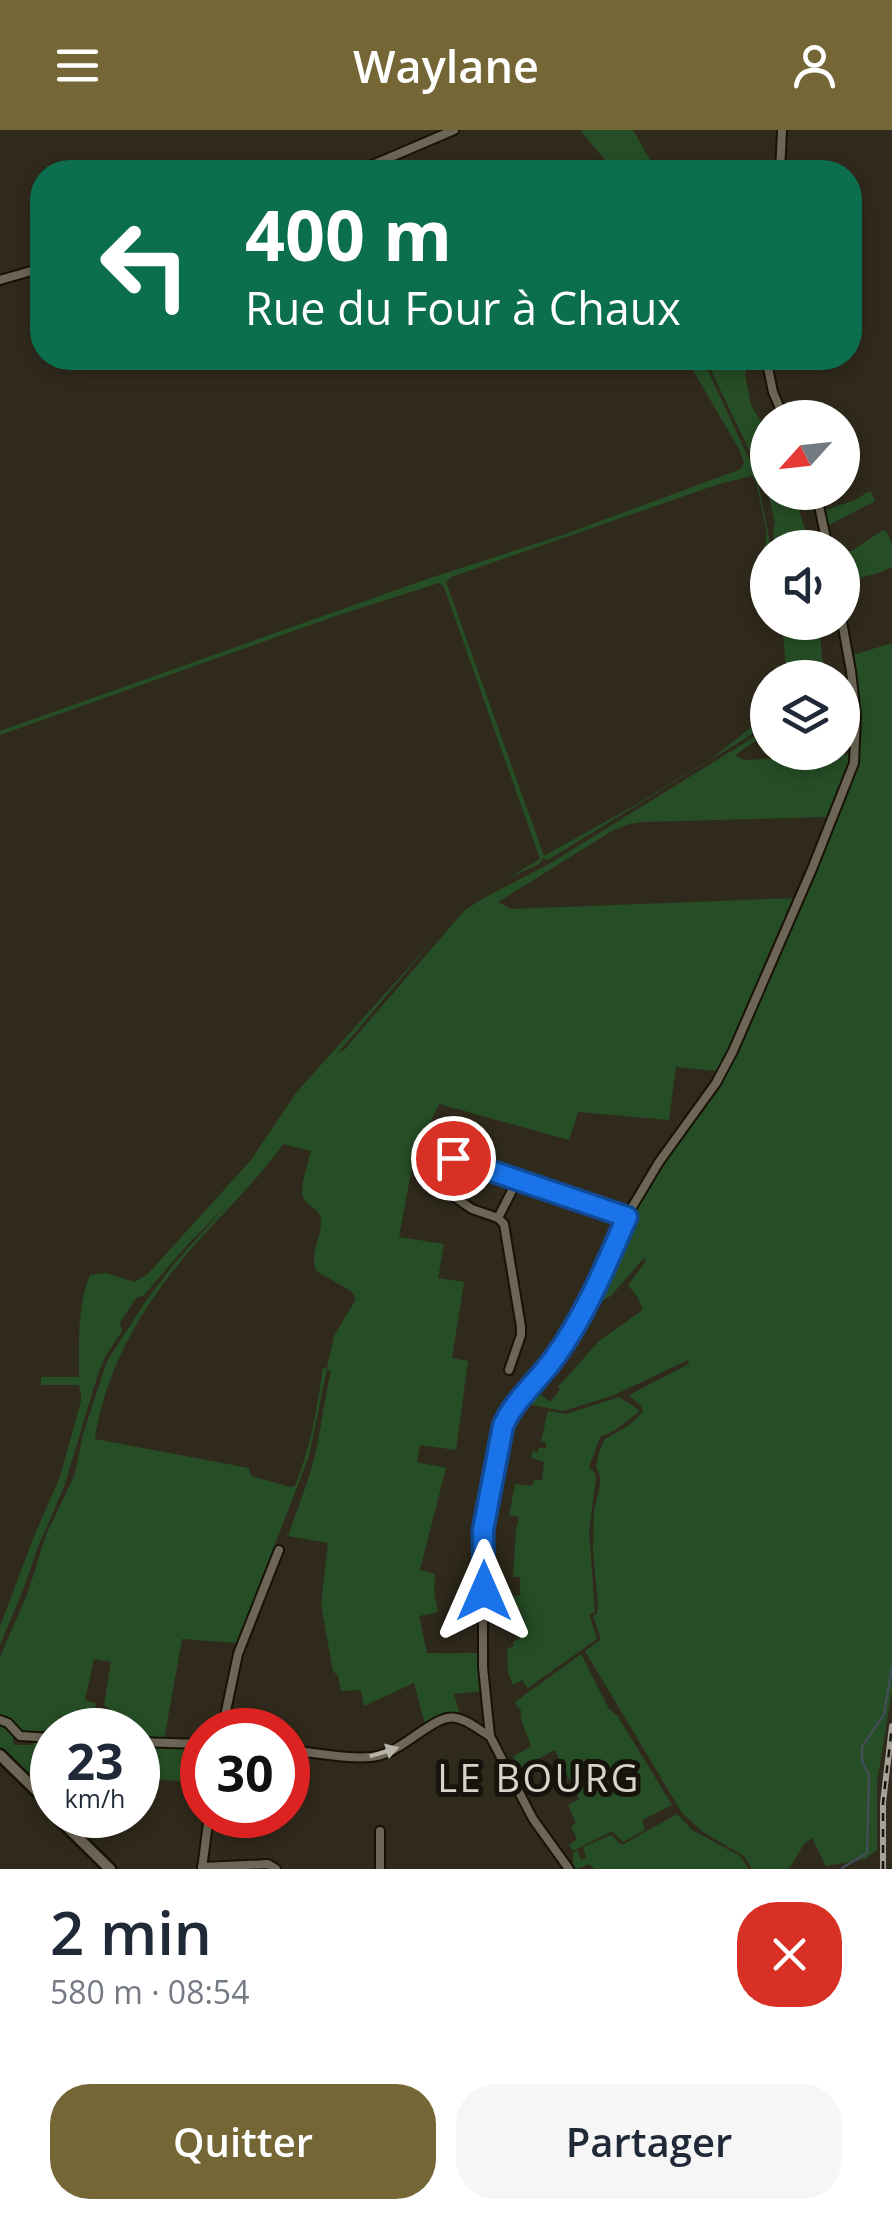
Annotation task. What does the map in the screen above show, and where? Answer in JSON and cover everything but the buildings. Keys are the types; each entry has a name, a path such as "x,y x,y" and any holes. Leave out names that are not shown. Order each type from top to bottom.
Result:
{"main road":[{"path":"0,1758 30,1787"},
{"path":"81,1838 113,1869"}],"street":[{"path":"384,160 454,130"},
{"path":"781,160 782,130"},
{"path":"0,280 30,271"},
{"path":"768,370 776,400"},
{"path":"569,1869 532,1819 490,1736 483,1667 483,1530 503,1426 510,1411 554,1359 574,1328 627,1217 659,1162 716,1083 812,869 854,763 856,716 845,640"},
{"path":"509,1370 521,1327 504,1224 472,1209 434,1183 441,1166 453,1158 627,1217"},
{"path":"498,1218 518,1180"},
{"path":"227,1708 238,1654 279,1550"},
{"path":"310,1752 375,1757 405,1745 446,1716 462,1719 490,1736"},
{"path":"0,1720 20,1736 30,1737"},
{"path":"380,1832 380,1869"},
{"path":"206,1838 202,1868 268,1864 276,1869"}],"green space":[{"path":"580,130 633,130 650,160 605,160"},
{"path":"693,370 708,370 750,461 750,476 451,577 446,582 544,856 711,759 750,728 750,735 548,860 543,858 539,864 468,903 540,859 444,587 439,583 0,735 0,731 430,578 560,536 741,469 744,463"},
{"path":"711,370 746,370 750,400 750,452"},
{"path":"871,492 875,501 860,509 860,497"},
{"path":"772,510 799,510 805,530 773,530"},
{"path":"825,510 858,510 829,525"},
{"path":"883,530 887,532 892,544 892,567 860,578 860,546"},
{"path":"784,640 821,640 822,660 785,660"},
{"path":"892,643 892,1691 877,1782 877,1850 865,1859 826,1866 812,1838 789,1869 752,1869 744,1856 703,1832 682,1813 585,1651 600,1640 593,1616 598,1606 593,1550 600,1449 605,1439 643,1412 629,1395 689,1364 688,1360 612,1396 563,1411 527,1404 526,1400 535,1390 550,1402 560,1390 558,1387 599,1341 643,1310 628,1285 646,1261 644,1258 611,1296 589,1307 633,1212 714,1089 708,1086 717,1071 676,1067 669,1120 578,1112 569,1140 439,1104 410,1165 399,1237 444,1244 438,1278 464,1282 452,1358 468,1361 456,1450 420,1445 417,1462 446,1468 420,1570 435,1574 438,1612 419,1616 427,1653 479,1653 482,1691 454,1694 460,1715 447,1714 425,1724 414,1683 364,1706 361,1690 341,1691 333,1671 321,1605 328,1543 288,1536 315,1455 331,1372 327,1369 309,1456 237,1643 182,1639 164,1740 160,1740 160,1708 104,1705 111,1662 94,1659 85,1700 96,1703 95,1708 30,1708 30,1735 23,1735 0,1716 0,1657 28,1592 46,1535 75,1474 83,1434 107,1361 173,1265 225,1207 144,1295 136,1298 120,1323 122,1331 98,1374 64,1487 0,1645 0,1626 60,1477 81,1401 79,1385 41,1385 41,1377 79,1377 81,1312 90,1275 106,1273 134,1282 147,1275 251,1160 296,1093 437,936 337,1054 464,911 482,899 549,864 750,740 750,745 735,755 750,760 750,770 860,770 860,660 852,660 853,655","holes":["826,817 829,821 797,898 511,909 498,902 626,825","283,1144 311,1151 302,1195 321,1218 314,1259 316,1271 351,1291 356,1299 334,1336 327,1368 323,1368 316,1413 295,1486 251,1476 249,1468 95,1439 117,1362 158,1291"]},
{"path":"619,1397 639,1412 600,1437 589,1467 596,1478 589,1532 595,1612 589,1614 597,1639 528,1688 522,1680 513,1685 507,1649 524,1636 520,1627 514,1629 512,1622 502,1622 502,1617 512,1614 512,1597 520,1595 520,1577 513,1577 519,1517 509,1515 515,1484 532,1486 534,1480 542,1480 544,1462 531,1458 533,1451 546,1448 546,1442 541,1441 548,1411 566,1414"},
{"path":"581,1654 609,1709 617,1715 672,1805 642,1820 645,1830 623,1842 612,1831 573,1851 569,1845 577,1839 571,1826 576,1823 568,1805 579,1799 555,1750 519,1769 513,1757 531,1746 515,1702"},
{"path":"0,1725 13,1736 14,1745 30,1745 30,1780 0,1752"},
{"path":"160,1745 180,1746 180,1781 160,1780"},
{"path":"677,1814 692,1830 740,1856 749,1869 594,1869 590,1864 576,1869 573,1864 573,1853 577,1850 581,1860 586,1858 583,1847 611,1835 622,1845"}],"waterway":[{"path":"842,1868 867,1853 869,1775 862,1761 862,1747 884,1714 892,1667"}],"railway":[{"path":"883,1869 883,1803 892,1726"}],"district":[{"name":"LE BOURG","path":"539,1779"}],"route":[{"path":"453,1158 627,1217 574,1328 554,1359 510,1411 503,1426 483,1530 484,1591"}]}
